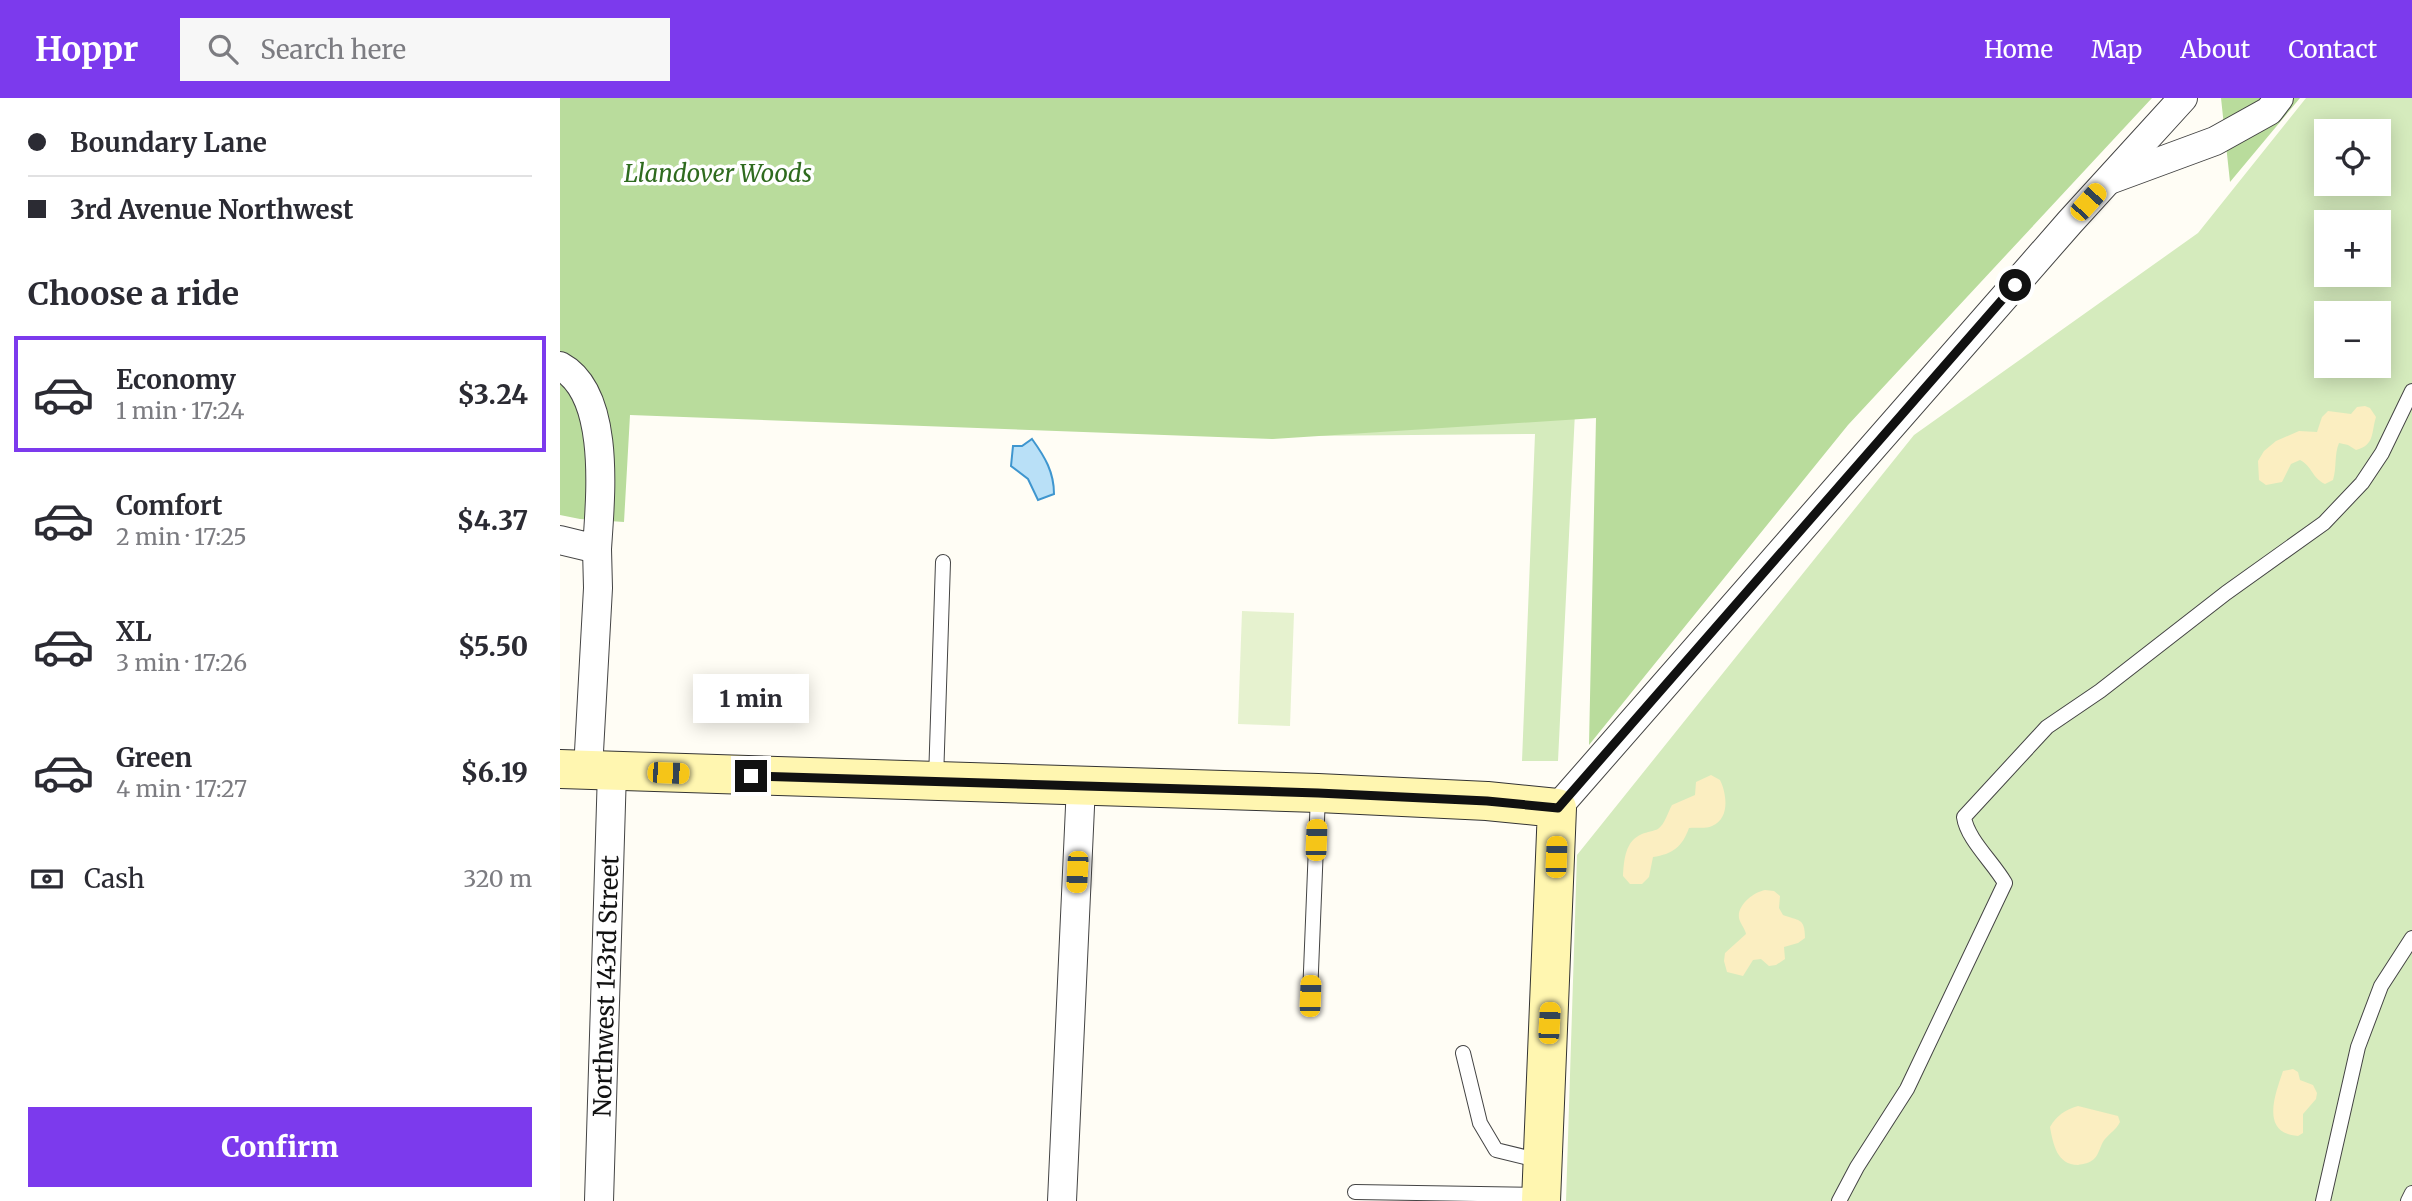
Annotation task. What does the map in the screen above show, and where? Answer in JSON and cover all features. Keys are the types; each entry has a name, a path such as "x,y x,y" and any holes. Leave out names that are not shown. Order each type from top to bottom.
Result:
{"street":[{"path":"2106,182 2215,141 2269,111 2279,98"},
{"path":"1541,1186 1558,808 2178,103"},
{"name":"Northwest 143rd Street","path":"560,366 576,380 586,398 597,431 602,474 587,770 599,1201"},
{"path":"560,540 597,549"},
{"path":"587,770 1318,793 1487,801 1558,808"},
{"path":"1062,1201 1081,785"}],"lane":[{"path":"1839,1201 1857,1167 1907,1089 2005,883 1966,828 1964,817 2048,727 2324,523 2382,453 2412,391"},
{"path":"936,781 943,562"},
{"path":"1310,996 1318,793"},
{"path":"2323,1201 2358,1047 2381,986 2412,938"},
{"path":"1463,1053 1480,1123 1496,1150 1541,1186"},
{"path":"1355,1192 1541,1186"},
{"path":"2408,1201 2412,1192"}],"green space":[{"name":"Llandover Woods","path":"560,98 2152,98 1848,425 1589,745 1596,418 1273,439 630,415 624,522 560,515"},
{"path":"2221,98 2300,98 2230,182"},
{"path":"2306,98 2412,98 2412,1201 1566,1201 1577,855 1914,435 2198,233"},
{"path":"1577,371 1558,761 1522,761 1535,434 1301,436"},
{"path":"1242,611 1294,613 1290,726 1238,724"}],"sand":[{"path":"2357,407 2370,408 2376,417 2371,438 2366,445 2356,450 2339,443 2333,480 2325,484 2320,481 2300,460 2291,464 2282,482 2266,485 2259,480 2258,461 2264,451 2276,441 2299,431 2317,432 2322,417 2328,411 2351,414"},
{"path":"1711,775 1720,780 1724,792 1722,818 1710,827 1689,828 1676,848 1653,857 1649,877 1642,884 1630,884 1623,876 1625,858 1632,841 1642,834 1658,829 1672,805 1695,795 1696,782"},
{"path":"1765,890 1774,891 1780,896 1779,908 1783,915 1802,923 1805,938 1784,947 1785,959 1776,965 1769,966 1761,959 1753,960 1743,976 1727,972 1725,953 1746,934 1739,918 1741,908 1751,896"},
{"path":"2293,1069 2298,1072 2300,1080 2313,1085 2317,1093 2316,1099 2303,1114 2303,1133 2298,1136 2278,1128 2273,1111 2283,1071"},
{"path":"2078,1106 2118,1116 2120,1122 2103,1141 2094,1159 2078,1165 2065,1161 2057,1152 2050,1127 2062,1114"}],"water":[{"path":"1032,439 1048,465 1054,486 1054,494 1038,500 1028,479 1011,466 1013,446 1022,446"}],"route":[{"path":"751,776 1318,793 1487,801 1558,808 2015,285"}]}
